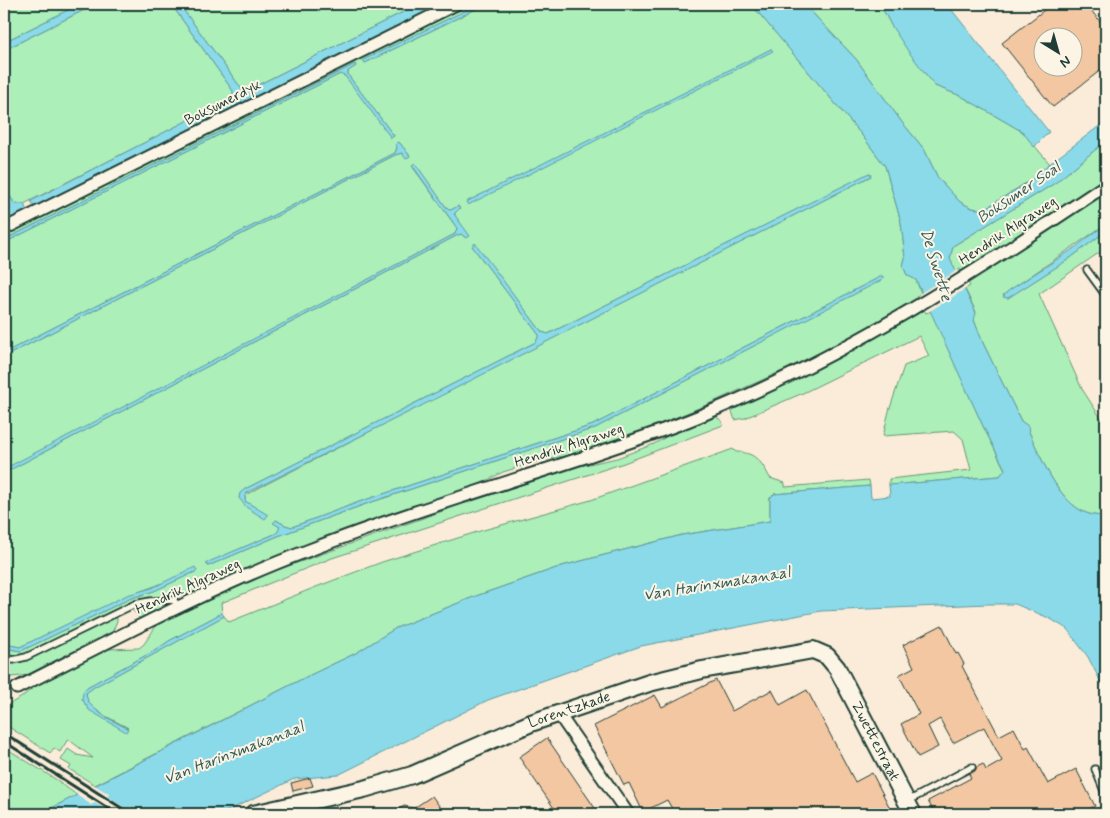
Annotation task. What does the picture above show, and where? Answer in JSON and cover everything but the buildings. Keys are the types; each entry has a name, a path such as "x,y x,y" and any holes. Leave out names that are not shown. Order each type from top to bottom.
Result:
{"street":[{"name":"Boksumerdyk","path":"4,229 456,4"},
{"name":"Hendrik Algraweg","path":"17,688 226,584 308,550 640,438 706,413 804,369 920,305 1106,185"},
{"name":"Lorentzkade","path":"254,814 306,808 412,775 502,735 558,713 670,678 813,650 828,656 837,668"},
{"name":"Zwettestraat","path":"837,668 910,808"},
{"path":"558,713 628,814"}],"lane":[{"path":"1088,270 1106,296"},
{"path":"4,658 13,660 26,657 135,604 174,600 178,607"},
{"path":"910,808 972,767"},
{"path":"1095,769 1106,796"}],"green space":[{"path":"4,4 80,4 4,42"},
{"path":"96,4 171,4 233,91 234,97 24,204 15,204 4,187 4,50"},
{"path":"179,4 419,4 244,92"},
{"path":"464,4 479,4 364,60 365,63 486,4 751,4 861,134 885,166 901,222 905,258 903,266 907,275 916,280 921,293 916,297 917,300 857,334 791,367 704,406 632,435 574,454 539,461 503,472 476,486 331,535 241,571 191,594 140,599 119,607 25,654 12,656 4,654 4,648 21,651 129,599 154,591 197,571 127,596 20,647 4,644 4,473 456,236 461,234 466,238 469,236 455,216 455,212 460,208 458,206 451,210 446,207 415,164 412,166 457,228 455,234 4,470 4,357 395,155 402,153 410,156 399,142 395,153 4,353 4,243 340,74 345,76 394,136 348,75 348,71 356,66 355,64 4,240 4,234","holes":["772,49 468,204 467,202","870,173 871,176 245,495 245,501 267,515 239,498 245,489 536,342 539,335 472,246 475,244 542,332 548,334","882,276 883,279 595,428 363,505 278,536 208,566 207,563 277,533 280,529 276,520 292,527 362,501 593,425"]},
{"path":"804,4 880,4 891,25 935,86 961,96 1023,132 1050,164 1036,174 1037,176 983,210 972,208 960,202 938,178 924,149 856,59"},
{"path":"1106,141 1106,178 962,273 960,269 956,272 950,259 953,246 1055,183"},
{"path":"1106,192 1106,224 1003,295 1008,298 1069,259 1106,231 1106,248 1039,294 1082,389 1106,426 1106,515 1091,515 1079,509 1067,499 1049,473 1029,432 1030,430 1021,421 983,343 974,320 976,312 965,289 970,286 968,282"},
{"path":"924,310 926,313 931,311 1005,470 1000,476 889,485 889,479 971,470 963,439 954,431 883,436 904,366 929,356 919,336 803,393 745,418 735,420 731,409 805,375"},
{"path":"715,416 722,421 723,425 624,463 332,558 221,603 222,613 87,687 86,693 224,616 229,622 382,562 480,531 591,500 733,449 736,452 749,454 758,459 770,478 785,483 785,487 869,480 870,486 774,494 770,498 770,521 682,535 562,566 476,596 396,628 356,653 95,785 69,769 71,766 61,760 68,749 77,755 93,758 68,739 60,752 54,748 50,753 4,724 4,707 22,697 35,686 107,649 139,648 144,644 158,623 266,574 465,503 580,466 617,458 654,444 678,430","holes":["86,694 91,705 102,714 85,705"]},
{"path":"166,604 166,606 140,619 133,610 144,605"},
{"path":"111,618 117,618 112,633 29,675 12,677 4,681 4,662 14,663 27,660"},
{"path":"4,747 60,782 77,795 40,814 4,814"}],"water":[{"path":"80,4 96,4 4,50 4,42"},
{"path":"171,4 179,4 244,92 419,4 443,4 34,207 31,201 233,97 233,91"},
{"path":"479,4 486,4 365,63 363,60"},
{"path":"751,4 804,4 856,59 924,149 938,178 960,202 972,208 983,210 1037,177 1036,174 1106,121 1106,141 1055,183 953,246 950,259 976,313 974,320 983,343 1021,421 1028,426 1041,458 1057,487 1079,509 1091,515 1106,515 1106,692 1088,657 1067,629 1049,618 1015,604 821,611 641,646 488,700 338,775 294,779 221,814 137,814 137,811 133,808 118,814 40,814 356,653 396,628 476,596 562,566 682,535 770,521 770,498 774,494 870,486 871,498 890,496 889,485 1000,476 1005,469 983,426 916,280 907,275 903,266 905,258 901,222 885,166 861,134"},
{"path":"880,4 947,4 1049,132 1034,147 1023,132 961,96 935,86 908,51"},
{"path":"771,49 773,51 468,205 466,202"},
{"path":"355,64 356,66 348,71 348,75 394,136 391,138 345,76 340,74 4,243 4,240"},
{"path":"399,142 410,156 406,159 402,153 395,155 4,357 4,353 395,153 396,144"},
{"path":"415,163 446,207 451,210 458,206 460,208 454,214 470,236 466,238 461,234 456,236 4,473 4,469 455,234 457,228 412,165"},
{"path":"869,173 871,176 421,406 248,492 245,495 245,501 268,515 265,519 246,507 239,498 240,493 245,489 536,342 539,335 472,246 475,243 542,332 548,334"},
{"path":"4,187 15,204 24,204 27,211 4,223 4,212 10,209 4,199"},
{"path":"1106,224 1106,231 1069,259 1008,298 1003,297 1008,291 1073,249"},
{"path":"882,276 884,279 595,428 363,505 278,536 208,566 206,563 277,533 280,527 273,523 276,520 292,527 362,501 593,425"},
{"path":"195,567 197,571 154,591 129,599 21,651 4,648 4,644 20,647 127,595 152,588"},
{"path":"222,613 224,616 86,693 87,699 96,710 128,729 126,732 89,710 82,699 83,692 87,687"}],"pier":[{"path":"958,270 967,288 928,312 919,294"},
{"path":"93,784 109,793 108,797 127,809 130,807 137,811 137,814 129,811 123,814 113,814 95,803 91,805 75,793"}],"railway":[{"path":"4,733 131,814"},
{"path":"8,744 117,814"}],"water label":[{"name":"Boksumer Soal","path":"1019,193"},
{"name":"De Swette","path":"936,265"},
{"name":"Van Harinxmakanaal","path":"717,584"},
{"name":"Van Harinxmakanaal","path":"234,753"}]}
